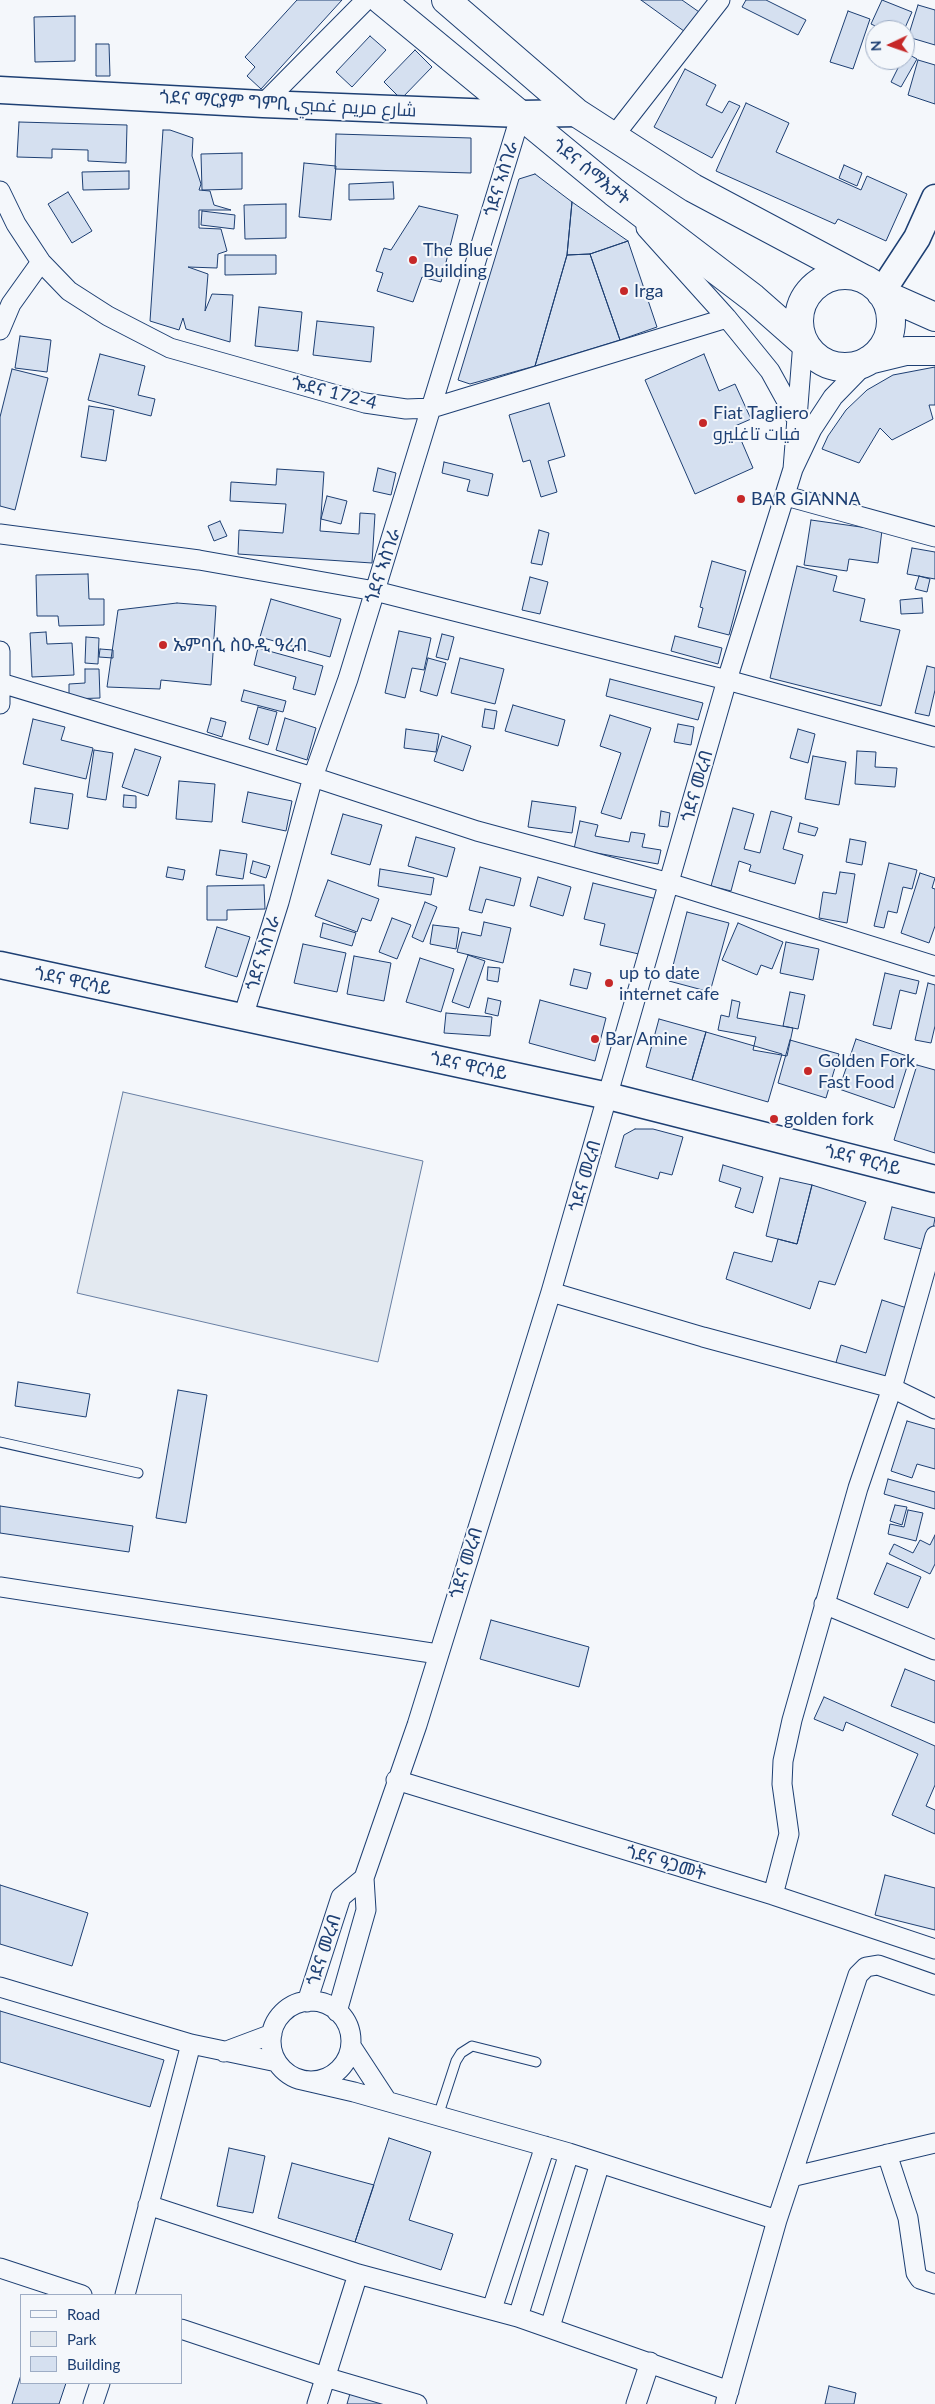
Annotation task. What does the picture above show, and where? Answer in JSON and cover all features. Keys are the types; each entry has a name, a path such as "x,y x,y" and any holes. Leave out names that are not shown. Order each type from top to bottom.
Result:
{"main road":[{"name":"ጎደና ሰማእታት","path":"381,0 614,192 753,298 803,342"},
{"name":"ጎደና ሰማእታት","path":"446,0 577,114 693,188 871,286 935,317"},
{"name":"ጎደና ማርያም ግምቢ شارع مريم غمبي","path":"0,90 263,104 521,114 577,114"},
{"path":"871,286 917,238 935,198"},
{"path":"869,360 880,350 888,337 891,322 888,307 871,286 846,275 830,277 817,284 806,296 800,310 799,326 803,342 812,354 825,363 840,367 855,366 869,360 906,351 935,351"},
{"name":"ጎደና ዋርሳይ","path":"0,965 608,1096 935,1179"}],"street":[{"path":"263,104 366,0"},
{"path":"613,137 720,0"},
{"name":"ጎደና ኣስገራ","path":"244,1017 279,902 313,778 348,679 521,114"},
{"name":"ጐደና 172-4","path":"0,191 16,224 41,262 69,291 108,316 170,348 365,403 406,409 432,408 727,318"},
{"path":"614,192 727,318 770,371 797,420"},
{"path":"0,330 11,304 41,262"},
{"path":"793,469 803,342"},
{"path":"793,469 812,429 834,397 869,360"},
{"name":"ጎደና መረብ","path":"337,2012 366,1910 364,1878 396,1780 417,1725 552,1292 727,680 793,469"},
{"path":"786,496 935,538"},
{"path":"0,534 199,560 375,591 727,680 935,737"},
{"path":"0,650 0,704"},
{"path":"1,682 313,778 477,831 669,884 935,966"},
{"path":"773,1895 789,1834 782,1784 783,1761 824,1604 858,1488 892,1388 935,1236"},
{"path":"552,1292 703,1337 892,1388 935,1409"},
{"path":"0,1587 438,1654"},
{"path":"824,1604 935,1650"},
{"name":"ጎደና ዓጋመት","path":"396,1780 773,1895 935,1949"},
{"name":"ጎደና መረብ","path":"306,2002 341,1897 364,1878"},
{"path":"323,1952 351,1961"},
{"path":"148,2204 358,2274 492,2309 550,2327 650,2362 727,2397 777,2220 858,1976 866,1967 878,1965 935,1984"},
{"path":"0,1987 191,2044 277,2062"},
{"path":"302,2080 316,2081 328,2077 339,2070 347,2059 350,2046 348,2027 337,2012 327,2005 306,2002 293,2006 283,2013 276,2023 272,2034 272,2044 277,2062 293,2077 302,2080 387,2101 545,2146 777,2220"},
{"path":"224,2052 272,2034"},
{"path":"125,2294 191,2044"},
{"path":"350,2046 387,2101"},
{"path":"791,2177 935,2143"},
{"path":"492,2309 545,2146"},
{"path":"518,2317 569,2154"},
{"path":"886,2154 908,2218 916,2273 920,2279 935,2284"},
{"path":"550,2327 600,2163"},
{"path":"0,2268 79,2294"},
{"path":"317,2404 358,2274"},
{"path":"182,2328 325,2377 417,2404"},
{"path":"636,2404 650,2362"},
{"path":"93,2404 100,2384"}],"lane":[{"path":"0,1442 28,1450 138,1473"},
{"path":"438,2116 460,2053 472,2046 536,2062"}],"green space":[{"path":"123,1092 423,1161 378,1362 77,1293"}],"building":[{"path":"297,0 342,0 261,89 247,76 255,67 245,57"},
{"path":"641,0 682,0 702,14 688,34"},
{"path":"746,0 766,0 806,20 798,35 742,7"},
{"path":"882,0 912,12 908,20 873,20"},
{"path":"918,5 935,10 935,45 915,39 915,20 913,20"},
{"path":"848,11 870,19 865,20 865,34 853,69 830,62"},
{"path":"75,16 75,61 35,62 34,17"},
{"path":"370,36 386,50 352,87 336,72"},
{"path":"96,44 109,44 110,76 96,76"},
{"path":"415,50 432,67 401,99 384,82"},
{"path":"918,60 935,65 935,104 908,95"},
{"path":"685,69 716,85 706,105 722,113 729,101 740,106 712,158 654,127"},
{"path":"897,70 911,70 901,87 891,82"},
{"path":"746,103 789,123 776,152 861,190 867,176 907,194 886,241 838,219 835,224 716,171"},
{"path":"19,122 127,125 126,163 88,161 88,150 52,149 52,158 17,157"},
{"path":"163,130 170,130 193,138 192,156 201,184 199,190 210,191 214,205 231,210 199,210 199,228 221,229 227,251 218,254 217,268 188,267 208,274 205,311 212,294 233,295 230,342 186,329 183,318 179,330 150,321"},
{"path":"336,134 471,138 471,173 335,169"},
{"path":"242,153 242,189 202,190 201,154"},
{"path":"304,163 336,166 331,220 299,217"},
{"path":"844,165 862,173 857,186 839,178"},
{"path":"129,171 129,189 83,190 82,172"},
{"path":"535,174 572,202 567,255 535,366 470,384 458,380 519,179"},
{"path":"393,182 394,199 349,200 349,184"},
{"path":"68,192 92,231 72,243 48,204"},
{"path":"572,202 628,241 590,254 567,255"},
{"path":"286,204 286,238 245,239 244,205"},
{"name":"The Blue Building","path":"419,206 458,215 441,282 422,277 413,302 377,291 383,273 376,271 384,248 391,250"},
{"path":"202,211 235,215 234,229 201,225"},
{"name":"Irga","path":"628,241 657,327 620,340 590,254"},
{"path":"590,254 620,340 535,366 567,255"},
{"path":"225,255 276,255 276,274 225,275"},
{"path":"259,307 302,312 298,351 255,346"},
{"path":"317,321 374,327 371,362 313,355"},
{"path":"20,336 51,340 47,372 15,368"},
{"path":"100,354 145,366 138,395 155,399 151,416 88,400"},
{"name":"Fiat Tagliero فيات تاغليرو","path":"704,354 719,391 735,384 751,419 735,426 753,468 695,494 645,380"},
{"path":"935,367 935,405 929,405 933,419 892,440 880,428 859,463 822,449 828,436 846,410 867,390 893,375"},
{"path":"12,369 48,378 15,510 0,506 0,417"},
{"path":"549,403 565,456 548,461 557,492 541,497 530,460 523,462 509,415"},
{"path":"89,406 114,410 106,461 81,457"},
{"path":"444,462 493,474 488,496 467,491 470,480 442,473"},
{"path":"378,468 396,473 391,495 373,491"},
{"path":"277,469 324,472 320,531 359,534 360,513 375,514 372,563 238,554 239,530 283,533 286,504 230,501 231,482 276,485"},
{"path":"327,496 347,501 341,524 321,519"},
{"path":"811,520 882,530 878,563 849,559 847,571 804,565"},
{"path":"220,521 227,536 214,541 208,526"},
{"path":"539,530 549,533 542,565 531,563"},
{"path":"912,548 935,552 935,579 907,574"},
{"path":"712,561 746,571 729,635 698,627 703,608 700,607"},
{"path":"797,566 837,576 833,591 865,599 860,621 900,630 881,706 770,678"},
{"path":"88,574 89,599 104,599 104,625 59,626 58,616 37,616 36,575"},
{"path":"919,576 930,579 927,592 915,589"},
{"path":"530,577 548,582 540,614 522,610"},
{"path":"922,598 923,613 901,614 900,600"},
{"path":"271,599 341,619 330,657 260,637"},
{"name":"ኤምባሲ ስዑዲ ዓረብ","path":"177,603 216,606 211,685 161,680 160,689 107,687 118,610"},
{"path":"399,631 431,638 424,670 412,668 405,698 385,693"},
{"path":"46,632 47,644 72,643 74,675 32,677 30,633"},
{"path":"442,634 454,637 448,660 436,657"},
{"path":"675,636 722,648 718,664 671,651"},
{"path":"86,637 99,638 98,664 85,663"},
{"path":"258,648 323,666 315,695 293,689 296,677 254,665"},
{"path":"100,649 113,650 113,658 99,657"},
{"path":"428,658 446,663 437,696 420,691"},
{"path":"460,658 504,669 495,704 451,693"},
{"path":"927,666 935,668 935,690 929,716 915,713"},
{"path":"85,669 99,669 100,698 69,699 69,684 85,683"},
{"path":"610,679 703,703 698,720 606,696"},
{"path":"244,690 286,701 283,712 241,701"},
{"path":"513,705 565,720 558,746 505,731"},
{"path":"258,707 277,712 268,745 249,739"},
{"path":"485,709 497,711 494,729 482,727"},
{"path":"610,715 651,728 621,819 601,813 621,753 600,746"},
{"path":"211,718 226,722 222,737 207,732"},
{"path":"285,718 316,728 307,760 276,750"},
{"path":"33,719 65,727 61,740 93,748 86,779 23,764"},
{"path":"678,724 694,727 691,745 674,742"},
{"path":"406,729 439,734 436,752 404,748"},
{"path":"798,729 815,734 808,763 790,758"},
{"path":"442,736 471,746 463,771 434,761"},
{"path":"135,749 161,757 148,796 122,787"},
{"path":"94,750 113,753 106,800 87,797"},
{"path":"857,751 876,752 875,767 897,768 895,787 855,784"},
{"path":"813,756 846,762 839,805 805,799"},
{"path":"179,781 215,784 212,822 176,819"},
{"path":"35,788 73,794 68,829 30,823"},
{"path":"248,792 292,801 286,831 242,822"},
{"path":"124,795 136,796 136,808 123,807"},
{"path":"532,801 576,807 572,833 528,827"},
{"path":"733,808 754,814 744,849 760,853 771,811 792,817 783,849 803,855 795,884 749,871 751,865 739,861 731,891 711,886"},
{"path":"661,811 670,813 668,827 659,826"},
{"path":"343,814 382,825 370,865 331,854"},
{"path":"580,821 598,825 595,836 629,842 631,832 645,834 642,847 661,850 658,864 574,849"},
{"path":"800,823 818,828 815,836 798,832"},
{"path":"416,837 455,848 447,877 408,866"},
{"path":"850,839 866,842 862,865 846,862"},
{"path":"220,850 247,854 243,879 216,875"},
{"path":"253,861 270,866 266,878 250,873"},
{"path":"889,863 917,870 912,889 903,887 897,913 888,911 884,928 874,926"},
{"path":"168,867 185,870 183,880 166,877"},
{"path":"480,867 521,878 514,906 486,899 482,913 469,910"},
{"path":"380,869 434,878 431,895 378,886"},
{"path":"840,872 855,874 847,923 819,918 823,892 836,894"},
{"path":"920,873 935,878 932,888 935,889 935,926 929,943 901,933"},
{"path":"538,877 571,887 563,916 530,906"},
{"path":"328,880 379,899 371,921 362,918 357,932 315,916"},
{"path":"593,883 657,899 643,955 600,945 605,924 584,919"},
{"path":"264,885 265,909 227,910 227,920 207,920 207,886"},
{"path":"425,902 437,907 423,942 412,937"},
{"path":"687,912 729,923 710,992 669,981"},
{"path":"392,918 411,925 397,959 379,952"},
{"path":"484,922 511,928 503,963 457,952 462,932 481,936"},
{"path":"323,923 356,933 352,946 320,937"},
{"path":"738,923 783,942 772,969 761,965 757,975 722,960"},
{"path":"433,925 459,928 456,949 430,944"},
{"path":"217,927 250,937 237,977 205,967"},
{"path":"786,942 819,949 813,980 780,973"},
{"path":"303,944 346,953 337,992 294,983"},
{"path":"468,955 485,961 469,1008 452,1002"},
{"path":"354,956 391,963 384,1001 347,994"},
{"path":"420,958 454,969 441,1012 406,1002"},
{"path":"488,967 500,968 498,982 487,980"},
{"path":"574,969 591,973 587,989 570,985"},
{"path":"885,973 919,981 916,994 900,990 891,1029 873,1025"},
{"path":"928,983 935,985 935,1026 931,1043 915,1040"},
{"path":"790,992 805,995 798,1029 783,1026"},
{"path":"488,998 501,1001 498,1016 485,1013"},
{"path":"540,1000 606,1018 595,1061 529,1043"},
{"path":"732,1000 740,1002 737,1018 793,1028 787,1056 753,1050 756,1037 718,1030 721,1015 729,1017"},
{"path":"446,1013 492,1017 490,1036 444,1033"},
{"path":"659,1019 706,1032 692,1080 646,1067"},
{"path":"706,1032 782,1054 768,1102 692,1080"},
{"path":"856,1039 910,1057 894,1108 839,1089"},
{"path":"790,1040 839,1054 826,1098 778,1083"},
{"path":"917,1065 935,1070 935,1153 894,1140"},
{"path":"635,1129 653,1129 683,1137 672,1175 660,1172 658,1179 615,1167 624,1135"},
{"path":"723,1165 763,1177 753,1213 735,1207 741,1188 719,1181"},
{"path":"780,1178 812,1185 797,1244 766,1236"},
{"path":"812,1185 866,1202 835,1285 819,1281 810,1309 726,1279 734,1252 772,1262 778,1239 797,1244"},
{"path":"892,1207 935,1218 929,1251 884,1239"},
{"path":"882,1300 910,1309 888,1382 835,1366 841,1345 866,1353"},
{"path":"18,1382 90,1394 86,1417 15,1406"},
{"path":"178,1390 207,1395 186,1523 156,1518"},
{"path":"907,1421 935,1429 935,1469 917,1464 912,1478 891,1471"},
{"path":"888,1479 935,1492 935,1509 884,1494"},
{"path":"895,1505 907,1507 902,1525 890,1521"},
{"path":"0,1506 133,1526 129,1552 0,1533"},
{"path":"908,1510 923,1513 916,1541 888,1534 890,1524 904,1527"},
{"path":"935,1535 935,1564 930,1574 889,1554 894,1544 913,1553 920,1540 930,1545"},
{"path":"887,1563 921,1577 908,1608 874,1594"},
{"path":"491,1620 589,1647 579,1687 480,1659"},
{"path":"905,1669 935,1681 935,1723 891,1706"},
{"path":"824,1697 935,1746 935,1785 926,1806 935,1810 935,1834 892,1815 918,1754 846,1722 843,1731 814,1719"},
{"path":"885,1875 935,1888 935,1930 875,1915"},
{"path":"0,1885 88,1913 72,1966 0,1944"},
{"path":"0,2011 164,2060 150,2107 0,2062"},
{"path":"389,2138 431,2152 409,2220 453,2234 441,2270 355,2242"},
{"path":"229,2148 265,2156 253,2213 217,2206"},
{"path":"292,2163 374,2185 355,2242 278,2218"},
{"path":"20,2378 20,2384 66,2384 59,2404 12,2404"},
{"path":"829,2386 856,2393 854,2404 825,2404"},
{"path":"351,2390 397,2404 347,2404"}],"place":[{"name":"The Blue Building","path":"413,260"},
{"name":"Irga","path":"624,291"},
{"name":"Fiat Tagliero فيات تاغليرو","path":"703,423"},
{"name":"BAR GIANNA","path":"741,499"},
{"name":"ኤምባሲ ስዑዲ ዓረብ","path":"163,645"},
{"name":"up to date internet cafe","path":"609,983"},
{"name":"Bar Amine","path":"595,1039"},
{"name":"Golden Fork Fast Food","path":"808,1071"},
{"name":"golden fork","path":"774,1119"}]}
